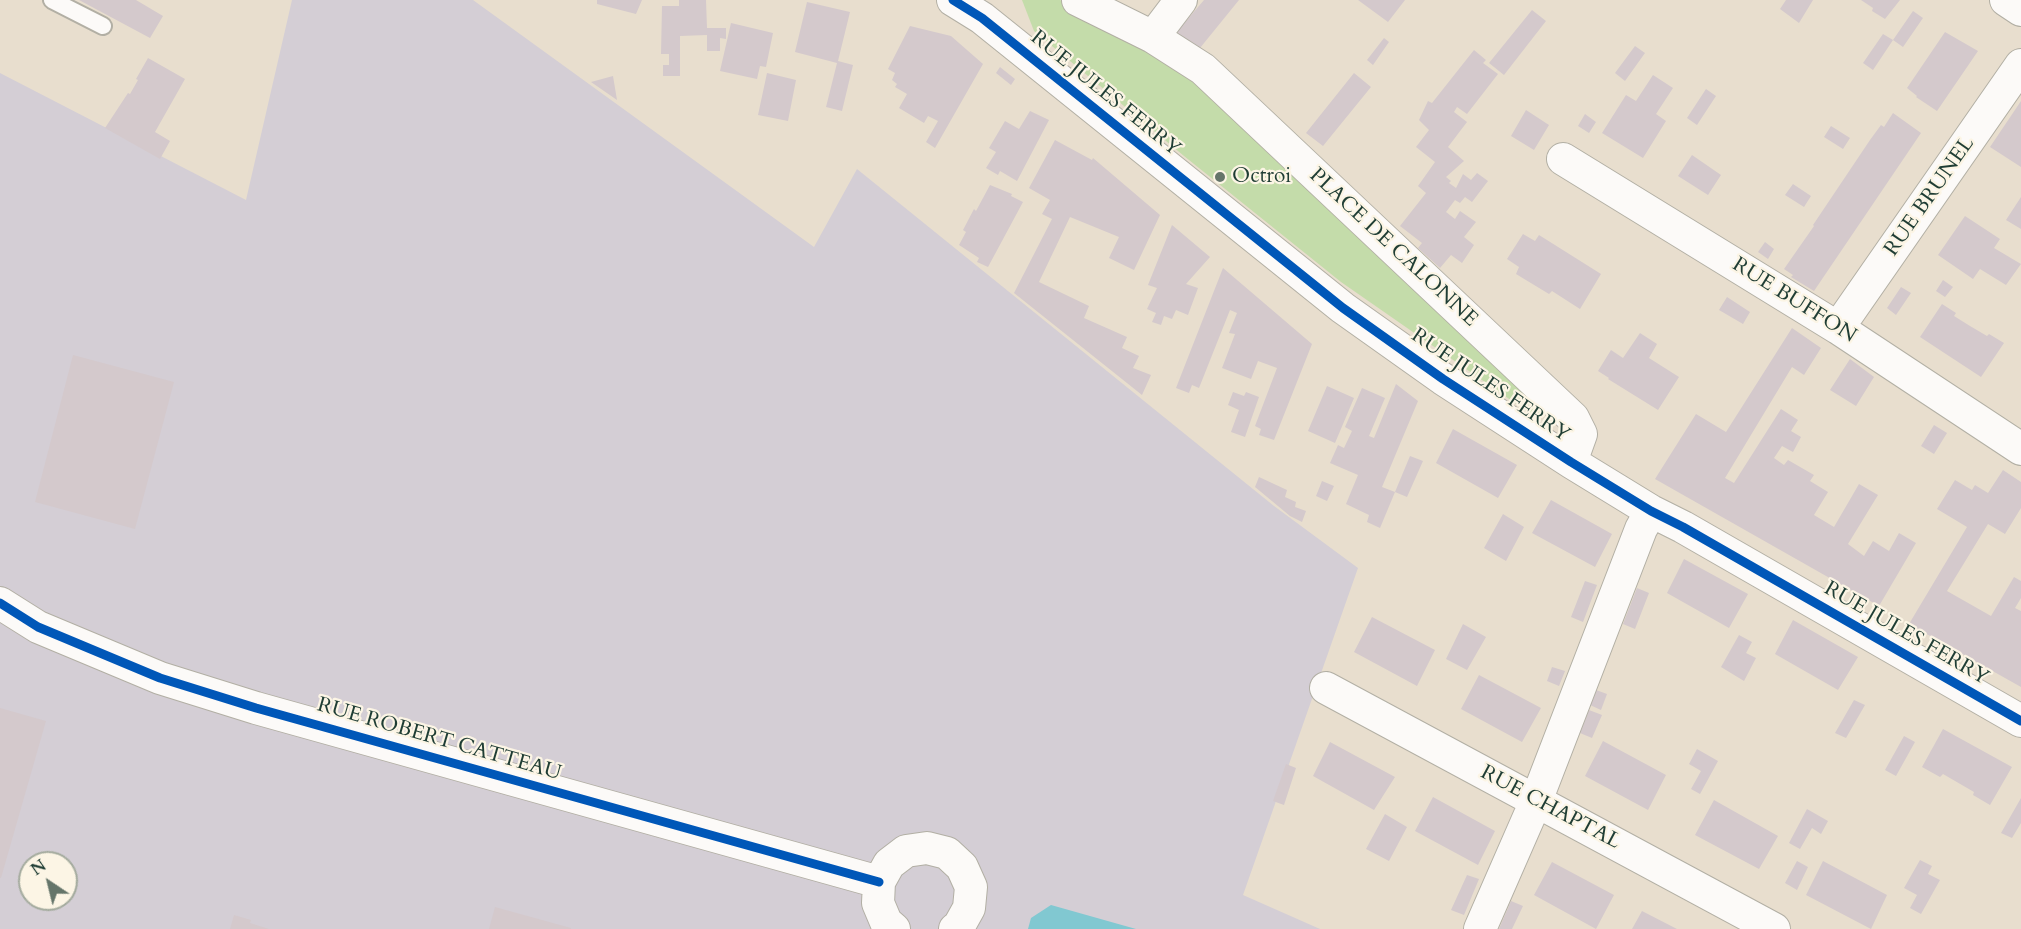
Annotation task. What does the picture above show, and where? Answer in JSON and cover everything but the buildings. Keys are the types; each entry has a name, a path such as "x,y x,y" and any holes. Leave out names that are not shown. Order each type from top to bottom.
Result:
{"street":[{"name":"RUE JULES FERRY","path":"953,0 986,9 1343,308 1443,379 1651,511 1683,527 2021,721"},
{"name":"PLACE DE CALONNE","path":"1078,0 1153,37 1203,69 1574,418 1581,434 1571,462"},
{"path":"1153,37 1180,0"},
{"path":"2006,0 2021,10"},
{"name":"RUE BRUNEL","path":"1838,328 2021,65"},
{"name":"RUE BUFFON","path":"1563,159 1838,328 2021,448"},
{"path":"1480,929 1536,801 1641,529 1651,511"},
{"name":"RUE ROBERT CATTEAU","path":"0,603 38,627 160,678 256,708 879,882"},
{"name":"RUE CHAPTAL","path":"1326,688 1774,929"},
{"path":"894,929 886,922 878,903 879,882 889,864 906,851 927,848 947,853 962,867 970,887 969,908 955,929"}],"lane":[{"path":"52,0 103,26"}],"shaded area":[{"path":"292,0 473,0 814,247 857,169 1274,506 1358,568 1243,895 1320,929 0,929 0,73 246,200"}],"green space":[{"path":"1022,0 1060,0 1198,74 1550,405 1538,419 1341,282 1184,156 1034,31"}],"water":[{"path":"1051,905 1136,929 1028,929 1031,918"}],"cycle path":[{"path":"953,0 982,18 1343,308 1443,379 1651,511 1683,527 2021,721"},
{"path":"0,603 38,627 160,678 256,708 879,882"}],"place":[{"name":"Octroi","path":"1220,177"}]}
